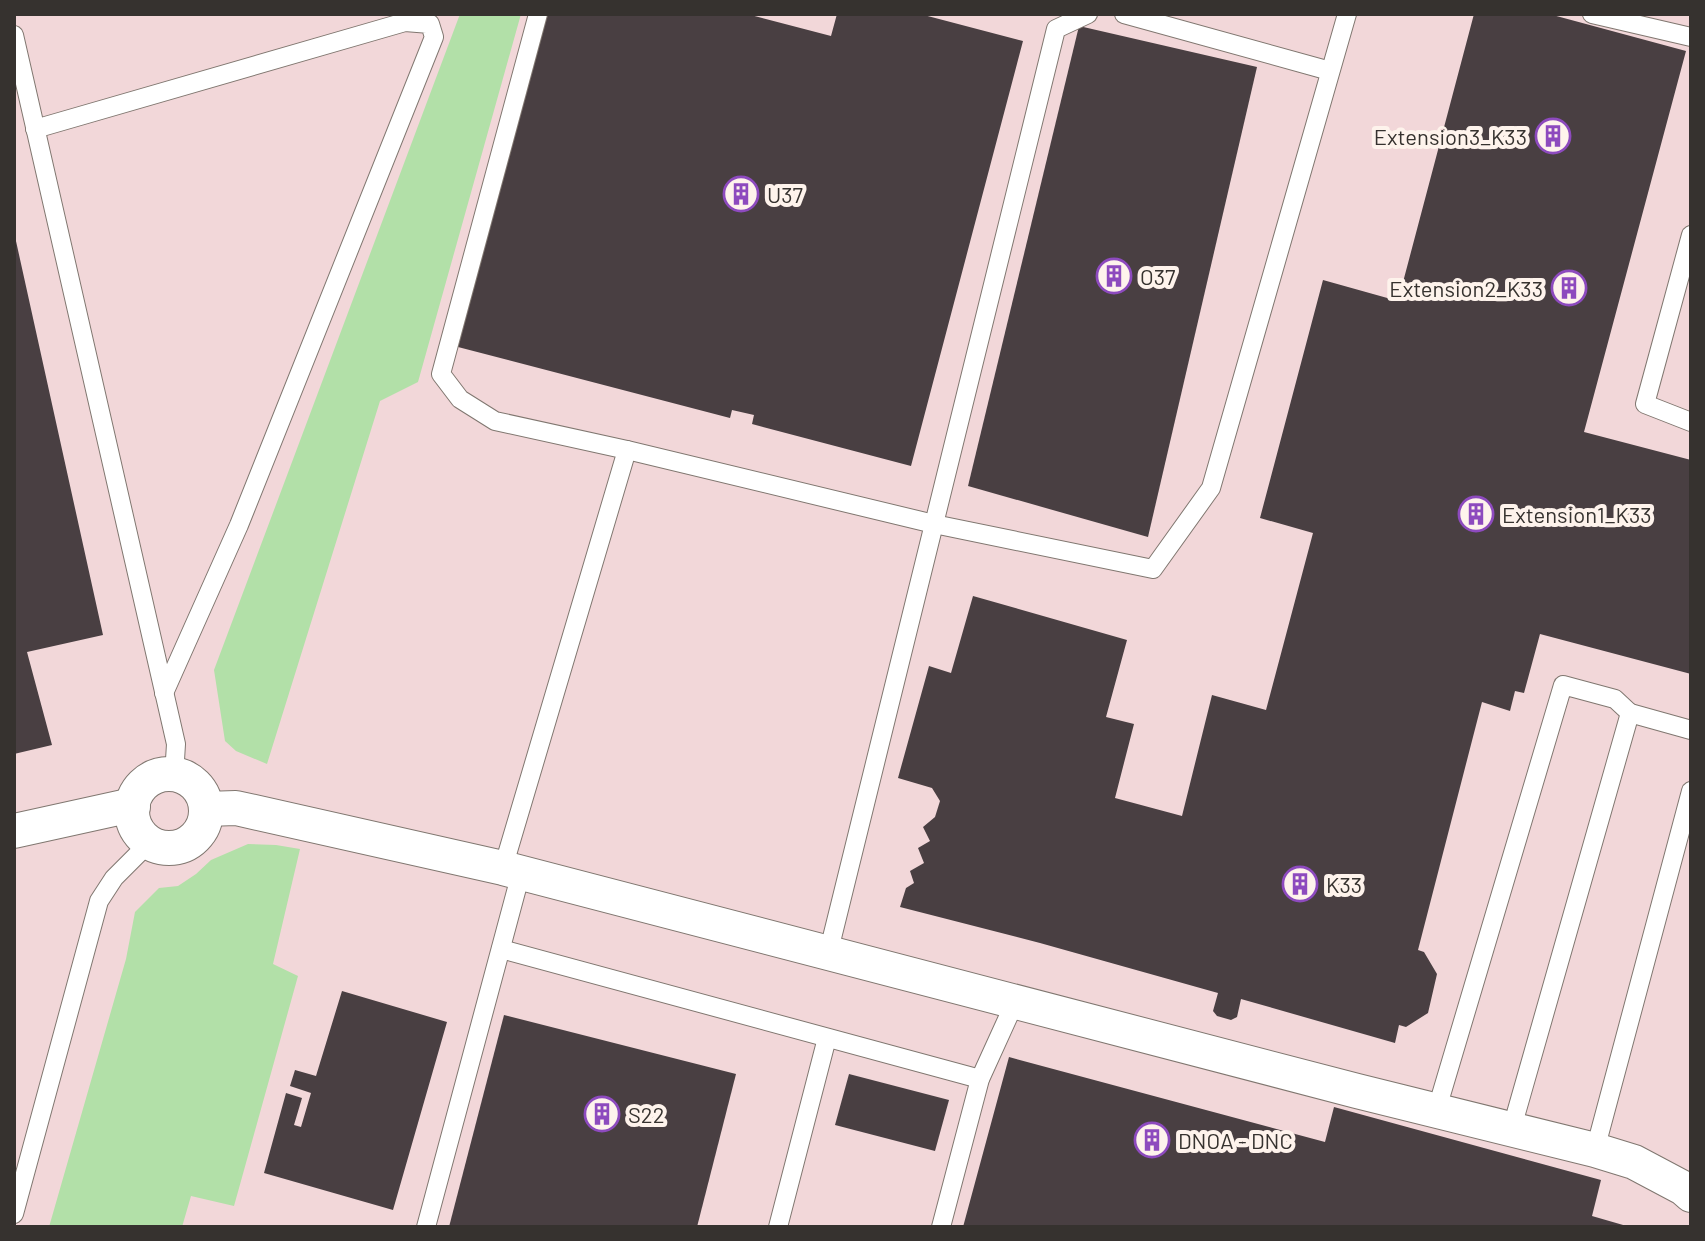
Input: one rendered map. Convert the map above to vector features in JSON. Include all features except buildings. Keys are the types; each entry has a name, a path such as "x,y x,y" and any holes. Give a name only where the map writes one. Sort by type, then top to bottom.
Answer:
{"street":[{"path":"162,775 174,776 182,776 198,787 206,804 205,824 194,840 176,848 157,847 141,836 132,819 134,799 145,783 162,775"},
{"path":"14,831 133,807"},
{"path":"206,809 236,808 512,871 1436,1112 1595,1150 1634,1162 1691,1195"}],"lane":[{"path":"538,14 441,374 460,399 495,421 934,524 1153,569 1211,488 1347,14"},
{"path":"1044,14 1056,29"},
{"path":"1056,29 1088,14"},
{"path":"1124,14 1330,71"},
{"path":"1592,14 1691,37"},
{"path":"35,129 405,22 430,24 434,37 239,525 164,693"},
{"path":"828,954 1056,29"},
{"path":"14,35 176,744 174,776"},
{"path":"1691,235 1645,404 1691,422"},
{"path":"426,1227 501,949 512,871 627,450"},
{"path":"1436,1112 1563,685 1615,699 1630,713 1691,730"},
{"path":"1511,1131 1630,713"},
{"path":"1595,1150 1691,791"},
{"path":"14,1214 99,901 114,878 150,842"},
{"path":"501,949 980,1079"},
{"path":"941,1227 980,1079 1015,1002"},
{"path":"778,1227 827,1038"}],"shaded area":[{"path":"14,14 1691,14 1691,1227 14,1227"}],"green space":[{"path":"460,14 521,14 418,382 380,401 267,764 236,751 225,741 214,670"},
{"path":"248,844 300,849 273,964 298,976 234,1206 191,1196 182,1227 49,1227 126,959 135,912 159,888 178,886 211,860"}],"place":[{"name":"Extension3_K33","path":"1553,136"},
{"name":"U37","path":"741,194"},
{"name":"O37","path":"1114,276"},
{"name":"Extension2_K33","path":"1569,288"},
{"name":"Extension1_K33","path":"1476,514"},
{"name":"K33","path":"1300,884"},
{"name":"S22","path":"602,1114"},
{"name":"DNOA - DNC","path":"1152,1140"}]}
